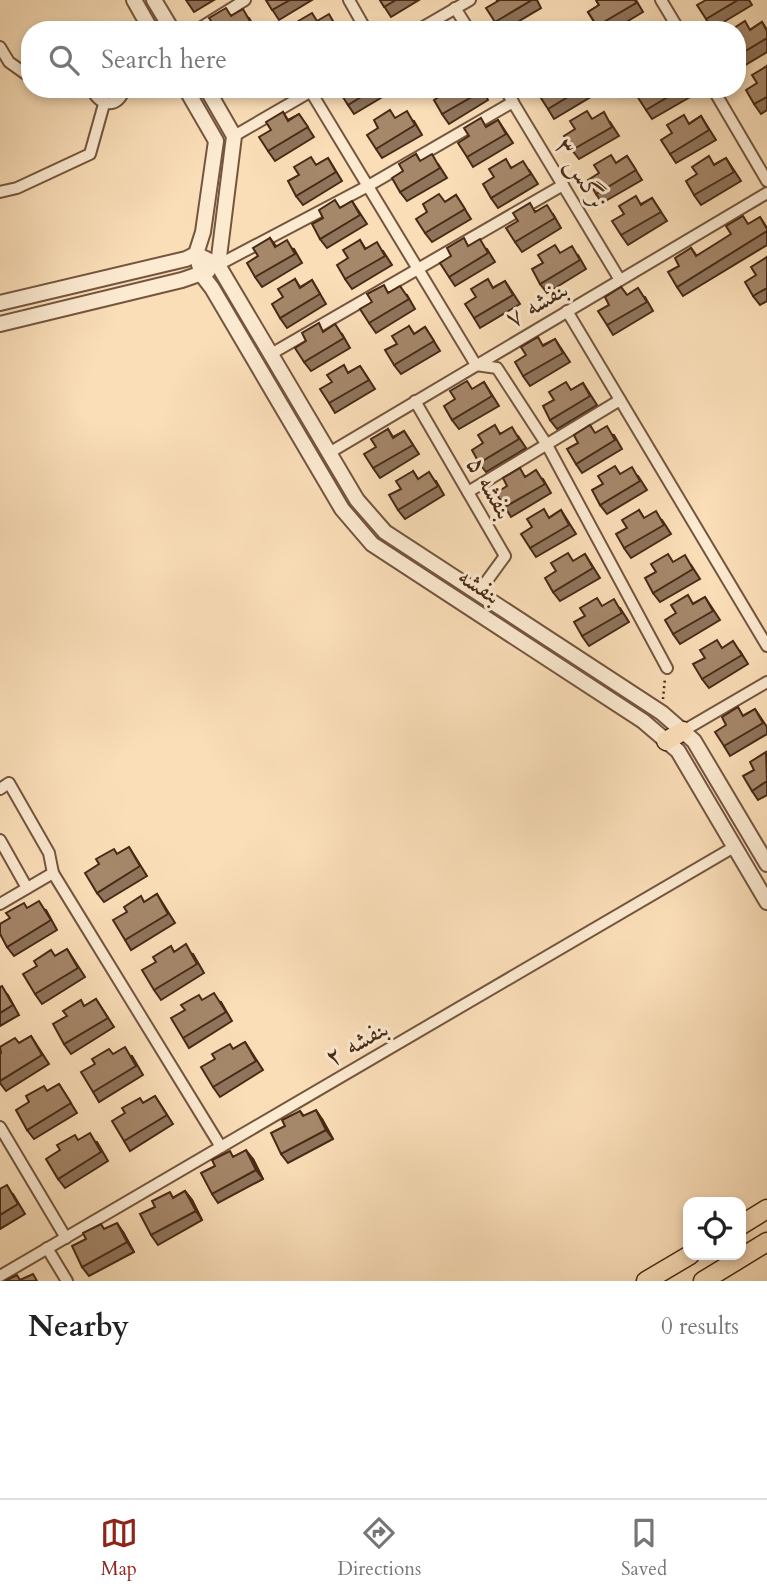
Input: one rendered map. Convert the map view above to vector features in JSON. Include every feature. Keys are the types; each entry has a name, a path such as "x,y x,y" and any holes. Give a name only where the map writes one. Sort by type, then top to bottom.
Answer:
{"main road":[{"path":"666,741 682,732"},
{"path":"746,1222 767,1209"},
{"path":"703,1281 767,1242"},
{"path":"646,1281 683,1259"}],"street":[{"path":"134,0 146,21"},
{"path":"154,0 167,21"},
{"path":"211,21 245,0"},
{"path":"349,0 361,21"},
{"path":"433,21 470,0"},
{"path":"661,0 674,21"},
{"path":"455,8 463,21"},
{"path":"0,47 9,62 21,71"},
{"path":"96,98 104,104 114,103 121,98"},
{"path":"0,303 186,259 196,254 203,232 216,141 191,98"},
{"path":"212,98 234,136 218,265"},
{"path":"216,141 234,136 299,98"},
{"path":"318,98 476,365 497,368 547,445 667,668"},
{"name":"نرگس ۳","path":"511,98 620,280"},
{"path":"718,98 767,181"},
{"path":"0,324 202,275 368,186 513,102"},
{"path":"0,192 16,188 90,153 104,104"},
{"path":"271,354 563,185"},
{"name":"بنفشه ۷","path":"329,453 767,193"},
{"path":"196,254 218,265"},
{"name":"بنفشه","path":"196,254 202,275 342,509 372,544 643,721 678,751 767,902"},
{"name":"بنفشه","path":"218,265 357,500 385,532 662,713 694,741 767,864"},
{"path":"51,291 55,311"},
{"path":"567,312 767,646"},
{"path":"468,492 620,400"},
{"name":"بنفشه ۵","path":"415,401 505,556 478,593"},
{"path":"682,732 767,682"},
{"path":"0,789 9,783 49,853 53,873 221,1147"},
{"path":"0,840 27,888"},
{"name":"بنفشه ۲","path":"0,1276 734,847"},
{"path":"0,904 53,873"},
{"path":"0,1127 66,1238"},
{"path":"47,1248 67,1281"}],"path":[{"path":"662,713 667,668"}],"building":[{"path":"266,0 290,0 272,10"},
{"path":"380,0 396,0 384,7"},
{"path":"532,0 494,21 486,8 498,1"},
{"path":"596,0 635,0 636,3 605,21 594,21 588,12 599,5"},
{"path":"706,0 738,0 706,19 697,5"},
{"path":"226,8 231,16 243,9 250,21 211,21 209,18"},
{"path":"312,13 317,21 298,21"},
{"path":"329,14 333,21 317,21"},
{"path":"762,22 767,38 746,51 746,23 750,30"},
{"path":"767,66 767,97 754,104 746,90 757,83 752,75"},
{"path":"344,98 359,98 348,105"},
{"path":"437,98 470,98 442,114 434,100"},
{"path":"541,98 566,98 548,109"},
{"path":"638,98 666,98 646,110"},
{"path":"390,110 395,118 407,111 415,125 376,149 367,135 378,128 374,120"},
{"path":"587,111 592,119 604,112 612,127 572,150 564,136 575,129 570,121"},
{"path":"283,112 288,121 299,114 308,127 268,151 259,137 271,130 266,122"},
{"path":"684,115 689,124 701,116 709,130 670,154 661,140 672,133 667,125"},
{"path":"481,118 486,127 498,120 506,134 467,157 458,143 469,136 464,128"},
{"path":"416,154 420,161 432,154 440,168 400,192 392,178 403,171 399,164"},
{"path":"611,155 616,163 627,156 636,170 596,194 588,180 599,173 594,165"},
{"path":"709,156 714,165 726,158 734,172 694,195 686,181 697,174 692,167"},
{"path":"311,157 316,165 328,158 336,172 296,196 288,181 299,175 294,167"},
{"path":"506,159 511,168 523,161 531,174 491,198 483,184 494,177 489,169"},
{"path":"439,194 445,202 456,195 465,209 425,233 416,219 427,212 423,204"},
{"path":"636,196 641,205 652,198 661,212 621,235 612,221 624,214 619,206"},
{"path":"335,200 340,208 352,201 360,215 320,239 312,224 323,218 319,210"},
{"path":"530,203 535,212 547,205 555,218 515,242 506,228 518,221 513,213"},
{"path":"743,216 748,224 760,217 767,231 677,287 668,272 679,266 675,258 691,248 696,256 731,234 726,226"},
{"path":"270,238 275,247 287,240 295,254 255,277 247,263 258,256 253,248"},
{"path":"464,238 468,246 480,239 488,253 449,277 440,263 451,256 447,248"},
{"path":"360,240 365,249 377,242 385,256 345,279 337,265 348,258 343,250"},
{"path":"555,245 560,253 572,246 580,260 540,284 532,269 543,263 538,255"},
{"path":"767,257 767,288 753,296 745,282 756,275 751,267"},
{"path":"295,279 300,288 312,280 320,294 280,318 272,304 283,297 278,289"},
{"path":"488,279 493,288 505,281 513,295 474,318 465,304 476,297 471,289"},
{"path":"384,285 388,293 400,286 409,299 369,323 360,309 372,302 367,294"},
{"path":"621,287 627,295 638,288 647,302 607,325 598,311 609,305 605,297"},
{"path":"319,323 323,332 335,324 344,338 304,362 295,348 306,341 302,333"},
{"path":"409,326 414,334 425,327 434,341 394,365 385,350 397,344 392,336"},
{"path":"538,337 543,346 555,339 563,353 523,376 515,362 526,355 521,347"},
{"path":"344,365 348,373 360,366 369,380 329,403 320,389 332,382 327,375"},
{"path":"467,381 472,389 484,382 492,396 452,420 444,406 455,399 450,391"},
{"path":"566,382 571,390 583,383 590,396 550,420 543,406 554,400 549,392"},
{"path":"495,425 500,434 512,427 519,439 479,463 472,450 483,443 478,435"},
{"path":"590,425 595,433 607,426 615,440 576,464 567,449 578,443 574,435"},
{"path":"388,429 393,438 404,431 413,445 373,468 364,454 376,447 371,439"},
{"path":"615,466 620,474 632,467 640,481 600,505 592,490 603,484 598,476"},
{"path":"520,468 525,477 536,470 545,484 505,507 496,493 507,486 503,478"},
{"path":"413,471 418,479 429,472 438,486 398,510 389,495 401,489 396,481"},
{"path":"544,509 549,518 561,510 569,525 530,548 521,534 532,527 527,519"},
{"path":"639,510 644,518 656,511 664,525 624,548 616,534 627,528 622,520"},
{"path":"568,553 573,561 585,554 593,568 553,592 545,578 556,571 551,563"},
{"path":"668,554 673,562 685,555 693,569 653,593 645,578 656,572 651,564"},
{"path":"688,595 693,604 705,597 713,611 673,634 665,620 676,613 671,605"},
{"path":"597,598 602,606 614,599 622,613 582,636 574,622 585,616 580,608"},
{"path":"717,640 722,648 733,641 742,655 702,679 693,664 705,658 700,650"},
{"path":"738,707 743,716 755,709 763,723 724,746 715,732 726,725 722,717"},
{"path":"766,752 767,781 752,791 743,776 754,770 750,762"},
{"path":"129,847 140,866 97,893 85,873 99,864 96,859 114,849 117,854"},
{"path":"157,894 168,914 125,940 113,920 127,912 124,907 141,896 144,902"},
{"path":"39,901 51,920 7,947 0,934 0,924 10,918 6,913 24,903 27,908"},
{"path":"186,944 197,964 154,990 142,970 156,962 153,957 171,946 174,952"},
{"path":"67,949 78,968 35,994 23,974 37,966 34,961 51,950 55,956"},
{"path":"2,986 13,1005 0,1013 0,987"},
{"path":"214,993 226,1012 183,1038 171,1018 185,1010 181,1005 199,995 202,1000"},
{"path":"96,999 108,1018 64,1044 53,1024 67,1016 63,1011 81,1000 84,1006"},
{"path":"31,1036 42,1055 0,1081 0,1047 15,1038 19,1043"},
{"path":"245,1042 256,1061 213,1087 201,1067 215,1059 212,1054 230,1044 233,1049"},
{"path":"125,1047 136,1066 93,1092 81,1072 95,1064 92,1059 109,1049 113,1054"},
{"path":"59,1084 71,1103 27,1130 16,1110 29,1102 26,1096 44,1086 47,1091"},
{"path":"155,1096 167,1115 124,1141 112,1121 125,1113 122,1108 140,1098 143,1103"},
{"path":"316,1110 326,1130 281,1154 271,1133 285,1126 282,1120 300,1111 303,1116"},
{"path":"90,1133 101,1152 58,1179 46,1159 60,1150 57,1145 75,1135 78,1140"},
{"path":"246,1150 256,1170 212,1194 201,1173 215,1166 212,1160 230,1151 233,1157"},
{"path":"7,1185 18,1204 0,1215 0,1189"},
{"path":"185,1191 196,1211 151,1235 140,1214 155,1207 152,1201 170,1192 173,1198"},
{"path":"117,1223 127,1242 82,1267 72,1246 86,1239 83,1233 101,1224 104,1229"},
{"path":"33,1274 37,1281 5,1281 17,1275 20,1280"}]}
